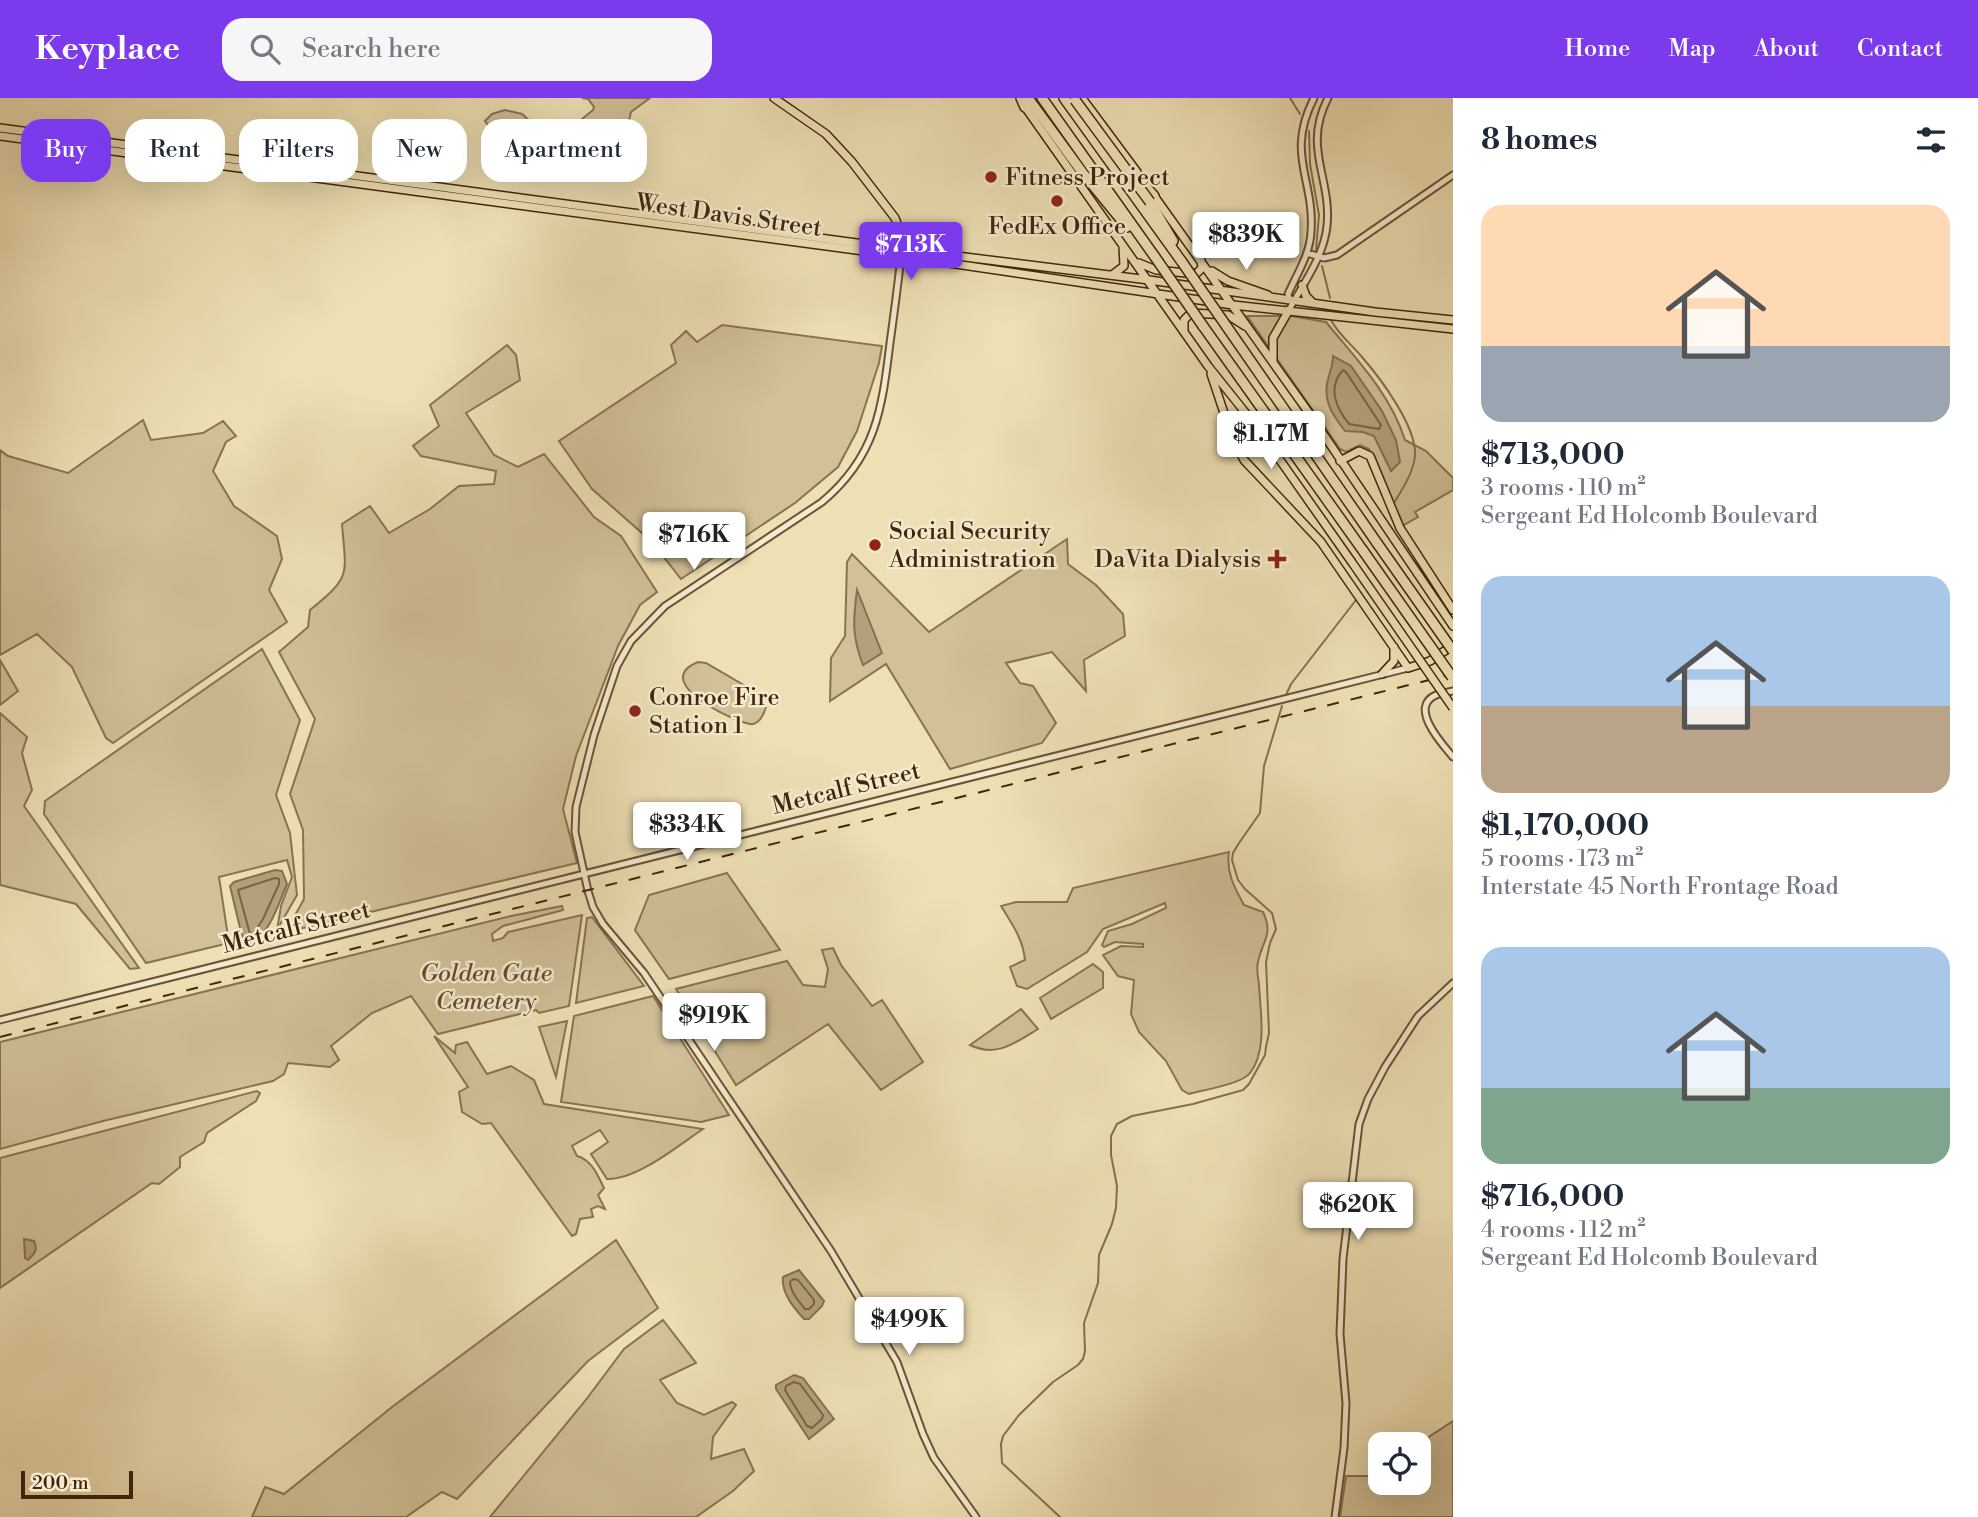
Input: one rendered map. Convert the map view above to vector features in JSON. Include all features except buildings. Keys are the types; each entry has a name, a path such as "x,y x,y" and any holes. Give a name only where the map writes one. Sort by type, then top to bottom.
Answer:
{"highway":[{"path":"1042,98 1453,678"},
{"path":"1073,98 1152,199 1182,262"},
{"path":"1073,98 1182,262 1453,651"},
{"path":"1023,100 1102,198 1129,229 1139,235"}],"main road":[{"path":"775,98 829,137 889,209 899,225 901,253"},
{"path":"1023,100 1209,366 1262,433 1453,708"},
{"name":"West Davis Street","path":"1,132 21,134"},
{"name":"West Davis Street","path":"1,132 21,138"},
{"name":"West Davis Street","path":"111,143 125,145"},
{"path":"111,148 116,144"},
{"name":"West Davis Street","path":"225,159 372,179"},
{"name":"West Davis Street","path":"225,167 558,211 565,209 589,212 709,232 1112,275 1383,314 1453,320"},
{"path":"341,183 346,178 372,181"},
{"name":"West Davis Street","path":"397,182 538,201 595,213 631,213 885,247 901,253 1159,295 1453,329"},
{"path":"1152,199 1223,290 1453,626"},
{"path":"502,204 506,200 534,203 538,201"},
{"path":"885,247 895,237 899,225"},
{"path":"709,232 715,228 744,232 754,230"},
{"path":"1112,275 1124,266 1122,242"},
{"path":"1136,261 1148,268 1196,274 1202,268 1203,262"},
{"path":"1203,262 1228,281 1275,298"},
{"path":"1302,285 1306,296 1313,303"},
{"path":"1273,362 1273,338 1289,310"},
{"path":"1184,330 1184,320 1191,313 1228,315 1251,331"},
{"path":"1372,321 1374,317 1383,314"},
{"path":"1209,366 1238,448 1254,472 1321,542 1408,668"},
{"path":"1238,448 1239,436 1243,431 1255,428 1262,433"},
{"path":"1340,461 1359,451 1370,456 1402,532 1453,610"},
{"name":"Metcalf Street","path":"1408,668 1430,661 1453,646"},
{"path":"1382,674 1394,661 1394,647"}],"street":[{"path":"1291,300 1289,293 1307,253 1312,222 1300,154 1304,122 1314,98"},
{"path":"1289,310 1291,300 1318,257 1325,237 1327,221 1317,154 1318,125 1328,98"},
{"path":"1304,122 1318,125"},
{"path":"1307,253 1329,259 1337,255 1453,175"},
{"path":"901,253 881,407 875,430 853,471 822,502 665,606 642,628 622,654 594,735 576,807 575,832 593,906 603,924 644,973 831,1251 897,1362 934,1458 976,1517"},
{"name":"Metcalf Street","path":"0,1020 1408,668"},
{"path":"1453,691 1434,695 1425,710 1428,722 1438,739 1453,757"},
{"path":"1335,1517 1344,1448 1346,1403 1340,1334 1343,1259 1359,1124 1368,1098 1418,1016 1453,983"}],"green space":[{"path":"582,98 650,98 631,112 629,119 582,119 594,107 588,99"},
{"path":"505,110 522,114 527,119 487,119 492,114"},
{"path":"1247,316 1291,316 1326,322 1381,392 1399,423 1405,440 1426,451 1453,478 1453,490 1415,512 1418,517 1402,526 1369,449 1360,445 1346,452 1340,449"},
{"path":"722,325 882,346 857,431 838,467 795,503 681,579 651,541 592,489 559,441 676,363 671,345 686,331 697,342"},
{"path":"507,345 516,355 520,380 466,413 494,455 518,467 544,454 594,517 621,536 657,592 640,605 618,646 576,756 563,809 577,863 286,932 304,899 303,830 290,794 315,719 279,652 308,627 310,610 340,582 345,565 342,524 370,506 389,533 430,509 459,486 494,484 496,471 421,456 413,446 439,426 430,405"},
{"path":"143,420 151,440 203,433 223,421 236,436 226,442 213,471 234,506 277,536 282,559 269,590 287,622 113,743 106,738 72,667 37,634 0,655 0,450 8,456 68,473"},
{"path":"1067,539 1068,564 1096,585 1123,614 1125,636 1084,660 1086,691 1052,652 1006,663 1020,683 1033,686 1056,723 1042,743 950,769 886,664 830,701 831,658 845,636 847,562 852,554 929,632"},
{"path":"262,649 300,720 276,795 290,833 297,895 277,930 281,906 292,877 287,860 219,877 229,943 146,963 44,814 45,801"},
{"path":"0,660 18,691 0,705"},
{"path":"698,662 706,663 759,694 766,707 760,720 753,724 734,719 690,692 684,681 685,671"},
{"path":"0,713 27,737 22,753 32,790 24,806 139,968 130,969 76,904 0,885"},
{"path":"1229,852 1230,873 1237,892 1244,905 1263,912 1267,927 1257,967 1261,1042 1256,1064 1246,1077 1189,1094 1182,1090 1166,1061 1139,1032 1131,1014 1134,980 1118,976 1103,955 1121,946 1143,947 1143,944 1115,942 1104,947 1102,945 1108,931 1132,924 1166,908 1165,903 1103,929 1087,952 1027,989 1017,986 1010,967 1025,960 1024,952 1001,906 1016,902 1067,902 1073,888"},
{"path":"727,873 780,950 669,979 635,930 649,895"},
{"name":"Golden Gate Cemetery","path":"562,906 563,910 503,926 492,934 493,941 503,938 508,932 582,915 569,1006 539,1013 536,1010 438,1034 411,996 372,1013 331,1046 339,1060 330,1067 288,1063 284,1074 273,1081 103,1121 0,1149 0,1042 511,916"},
{"path":"592,917 644,986 576,1003 587,918"},
{"path":"833,948 841,965 872,1006 882,1000 923,1062 881,1090 828,1024 736,1085 676,989 787,961 803,985 825,987 828,969 822,950"},
{"path":"1093,964 1103,972 1103,988 1051,1019 1040,998"},
{"path":"653,996 729,1115 701,1122 561,1102 574,1016"},
{"path":"1021,1009 1038,1029 1013,1044 997,1049 979,1049 970,1045"},
{"path":"567,1021 556,1077 539,1027"},
{"path":"434,1036 455,1053 456,1045 467,1042 487,1074 511,1066 534,1080 544,1104 703,1129 644,1168 619,1178 607,1179 591,1154 608,1142 600,1130 572,1146 577,1156 591,1165 599,1178 604,1188 598,1195 605,1209 598,1206 591,1209 593,1217 580,1219 576,1234 572,1236 491,1123 482,1124 462,1112 459,1092 468,1087"},
{"path":"257,1091 260,1093 256,1101 207,1133 204,1142 180,1157 180,1167 159,1184 152,1183 0,1288 0,1158"},
{"path":"616,1240 658,1308 588,1361 457,1499 442,1492 406,1517 252,1517 265,1487 284,1494 392,1407"},
{"path":"663,1320 696,1363 660,1380 677,1403 704,1415 732,1402 736,1405 713,1437 711,1459 744,1449 754,1471 733,1491 696,1517 490,1517 624,1349"},
{"path":"1453,1421 1453,1517 1340,1517 1346,1476 1368,1476 1368,1495 1431,1495 1431,1435"}],"water":[{"path":"1333,356 1351,366 1382,411 1396,440 1400,462 1391,471 1374,436 1345,431 1331,409 1326,391"},
{"path":"857,590 882,653 863,665 854,628"},
{"path":"275,870 282,871 287,884 268,926 249,943 242,936 230,886 234,882"},
{"path":"24,1239 34,1241 36,1247 28,1260 25,1258"},
{"path":"799,1270 824,1301 809,1319 804,1319 796,1310 784,1289 783,1277"},
{"path":"794,1375 803,1378 834,1419 809,1439 776,1389 776,1385"}],"waterway":[{"path":"1290,98 1300,114"},
{"path":"1309,131 1310,164 1319,215 1316,250"},
{"path":"1322,266 1330,298"},
{"path":"1331,320 1388,390 1410,431 1414,444 1414,463 1393,505"},
{"path":"1286,695 1291,684 1356,600"},
{"path":"1060,1517 1002,1463 1003,1436 1019,1415 1053,1382 1083,1359 1084,1323 1098,1283 1099,1255 1116,1208 1117,1186 1111,1155 1111,1136 1117,1124 1132,1116 1193,1104 1243,1090 1265,1055 1269,1033 1266,962 1276,929 1272,913 1238,880 1232,860 1233,853 1260,813 1264,766 1282,706"}],"railway":[{"path":"0,1037 1453,674"}],"place":[{"name":"Fitness Project","path":"991,177"},
{"name":"FedEx Office","path":"1057,201"},
{"name":"Social Security Administration","path":"875,545"},
{"name":"DaVita Dialysis","path":"1277,559"},
{"name":"Conroe Fire Station 1","path":"635,711"}]}
